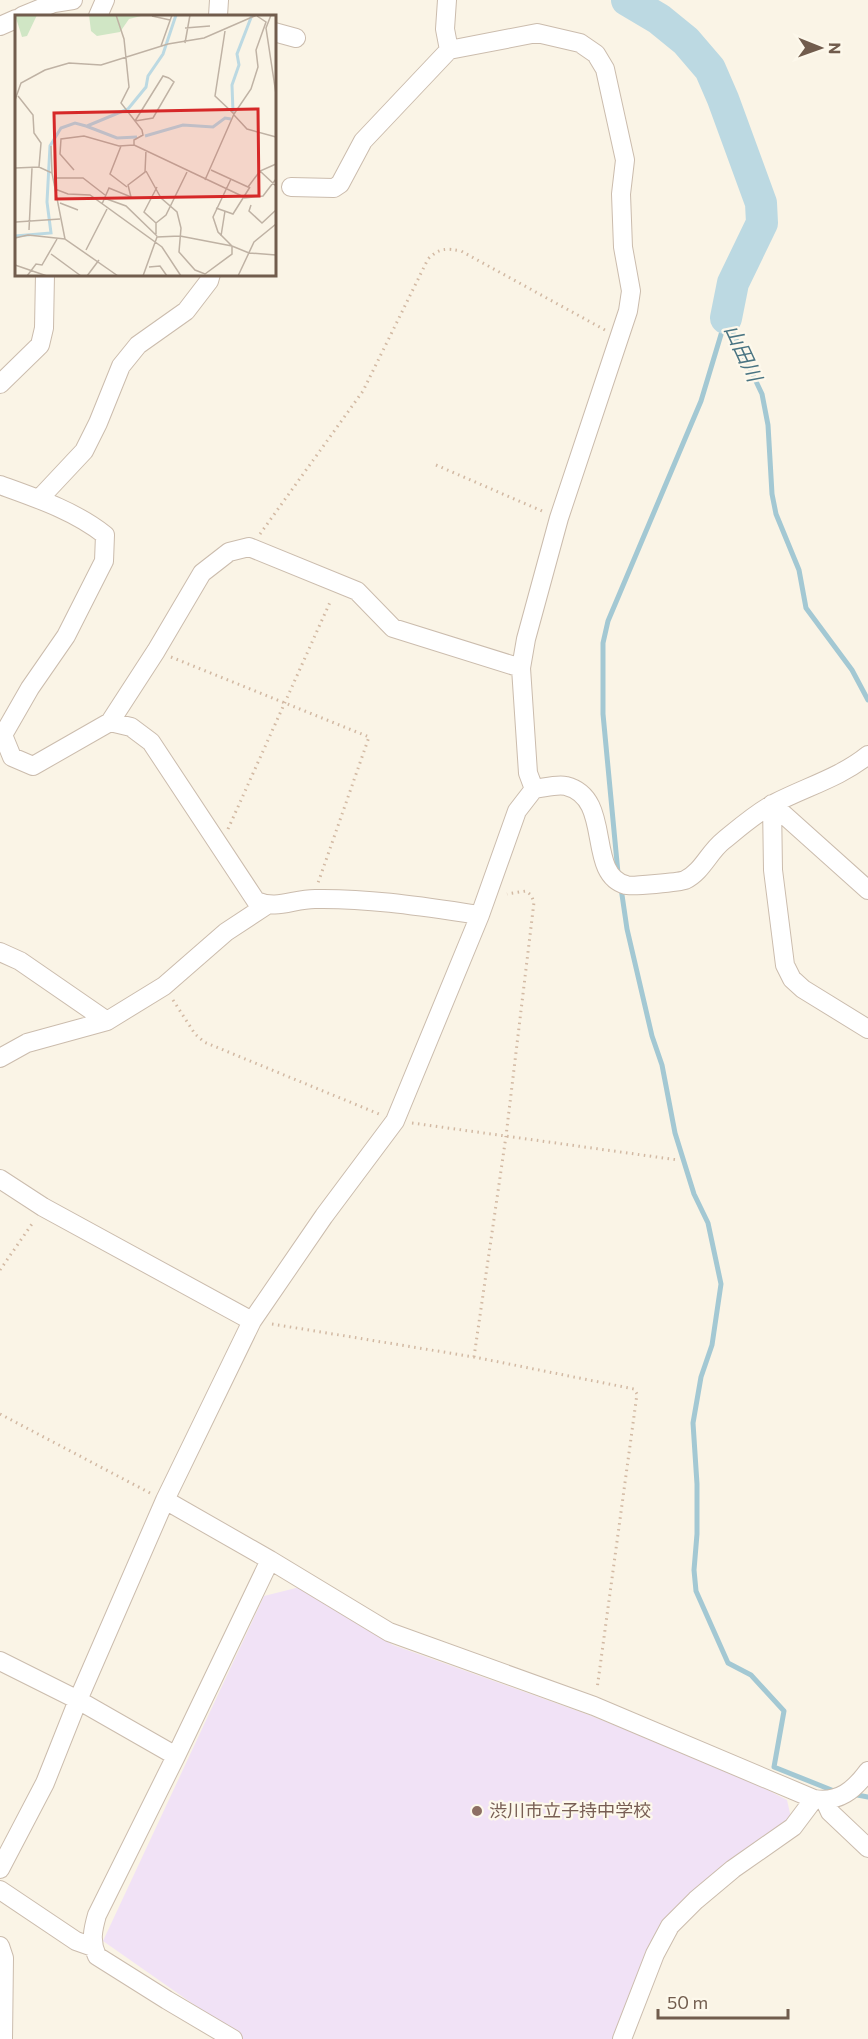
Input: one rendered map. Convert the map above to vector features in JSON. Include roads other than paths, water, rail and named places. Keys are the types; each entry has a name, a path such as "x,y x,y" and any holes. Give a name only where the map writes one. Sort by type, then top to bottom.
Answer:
{"street":[{"path":"24,15 54,3 73,0"},
{"path":"98,15 105,0"},
{"path":"218,15 219,0"},
{"path":"447,0 445,29 449,50"},
{"path":"0,26 15,19"},
{"path":"276,33 296,38"},
{"path":"291,188 334,188 340,184 363,141 449,50 537,33 580,43 596,54 605,69 626,160 621,194 623,236 631,291 620,338 560,518 526,639 521,668 528,773 534,789"},
{"path":"0,384 40,345 44,328 45,276"},
{"path":"39,499 84,451 121,366 138,345 186,311 210,276"},
{"path":"0,486 39,499 91,524 105,535 104,561 66,636 30,688 3,735 12,757 33,766 110,722 156,651 202,573 229,552 249,547 357,591 393,628 521,668"},
{"path":"110,722 131,727 151,742 256,901 267,905 313,899 395,903 480,915"},
{"path":"0,1869 45,1783 78,1700 165,1500 252,1321 324,1216 395,1121 480,915 517,811 534,789 566,786 580,793 593,809 604,859 610,875 626,885 684,880 696,872 721,842 772,804 855,765 868,755"},
{"path":"772,804 868,890"},
{"path":"772,804 774,870 785,965 792,979 803,989 868,1029"},
{"path":"0,1058 27,1043 106,1021 164,986 226,932 267,905"},
{"path":"0,952 20,961 106,1021"},
{"path":"0,1179 44,1207 252,1321"},
{"path":"165,1500 389,1632 594,1706 827,1799"},
{"path":"233,2039 98,1956 93,1947 92,1933 97,1915 270,1560"},
{"path":"0,1661 78,1700 176,1756"},
{"path":"622,2039 655,1954 670,1926 696,1900 733,1869 793,1827 827,1799 856,1786 868,1771"},
{"path":"827,1799 830,1812 868,1848"},
{"path":"0,1890 76,1941 93,1947"},
{"path":"0,1946 4,1958 3,2039"}],"waterway":[{"name":"山田川","path":"627,0 659,19 686,41 710,69 761,203 762,223 733,283 726,318"},
{"name":"山田川","path":"726,318 762,394 768,425 772,494 776,514 799,570 806,608 852,670 868,700"},
{"path":"618,873 603,714 603,643 608,621 701,401 726,318"},
{"path":"621,888 627,929 652,1036 662,1065 675,1133 694,1194 708,1223 721,1284 712,1345 701,1377 693,1423 697,1484 694,1570 696,1591 728,1663 751,1675 784,1711 774,1767 834,1791"},
{"path":"852,1794 868,1797"}],"place":[{"name":"渋川市立子持中学校","path":"477,1811"}]}
